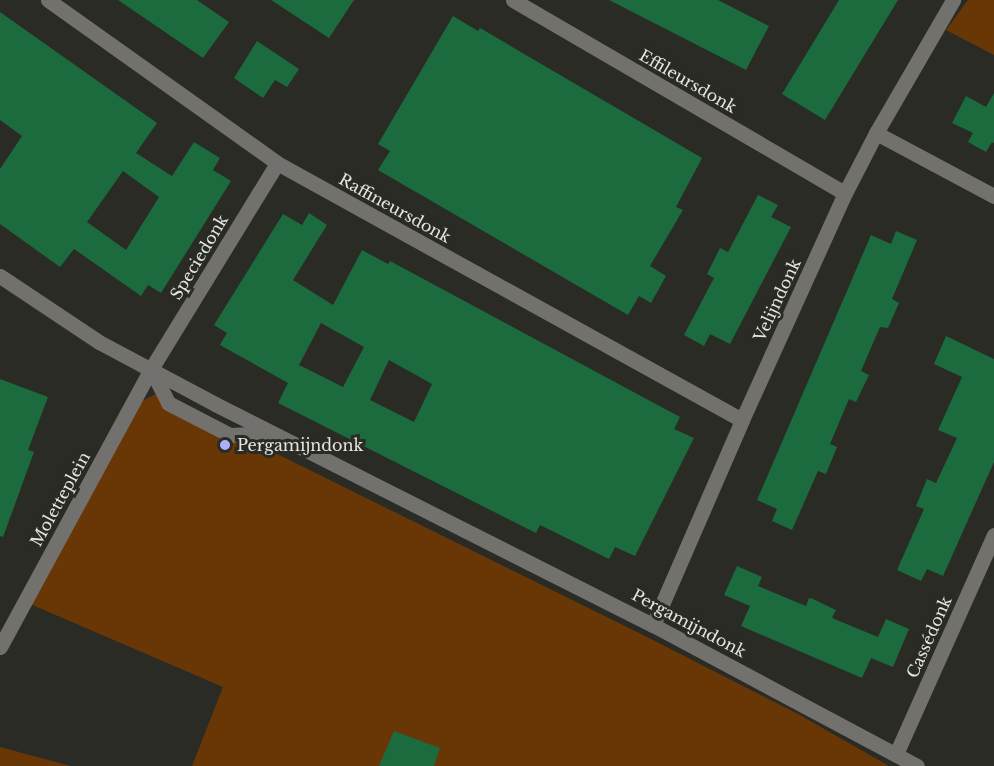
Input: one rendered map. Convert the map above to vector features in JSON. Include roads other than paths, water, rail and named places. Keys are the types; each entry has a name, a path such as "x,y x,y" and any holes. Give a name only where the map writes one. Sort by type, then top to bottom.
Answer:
{"street":[{"name":"Raffineursdonk","path":"48,0 278,163 742,420"},
{"name":"Effileursdonk","path":"513,0 845,193"},
{"name":"Velijndonk","path":"654,625 742,420 845,193 876,133 953,0"},
{"path":"876,133 994,196"},
{"name":"Speciedonk","path":"151,369 278,163"},
{"name":"Pergamijndonk","path":"0,276 99,342 272,433 654,625 917,766"},
{"path":"151,369 168,403 230,435 272,433"},
{"name":"Moletteplein","path":"0,647 151,369"},
{"name":"Cassédonk","path":"896,754 994,535"}],"place":[{"name":"Pergamijndonk","path":"225,445"}]}
